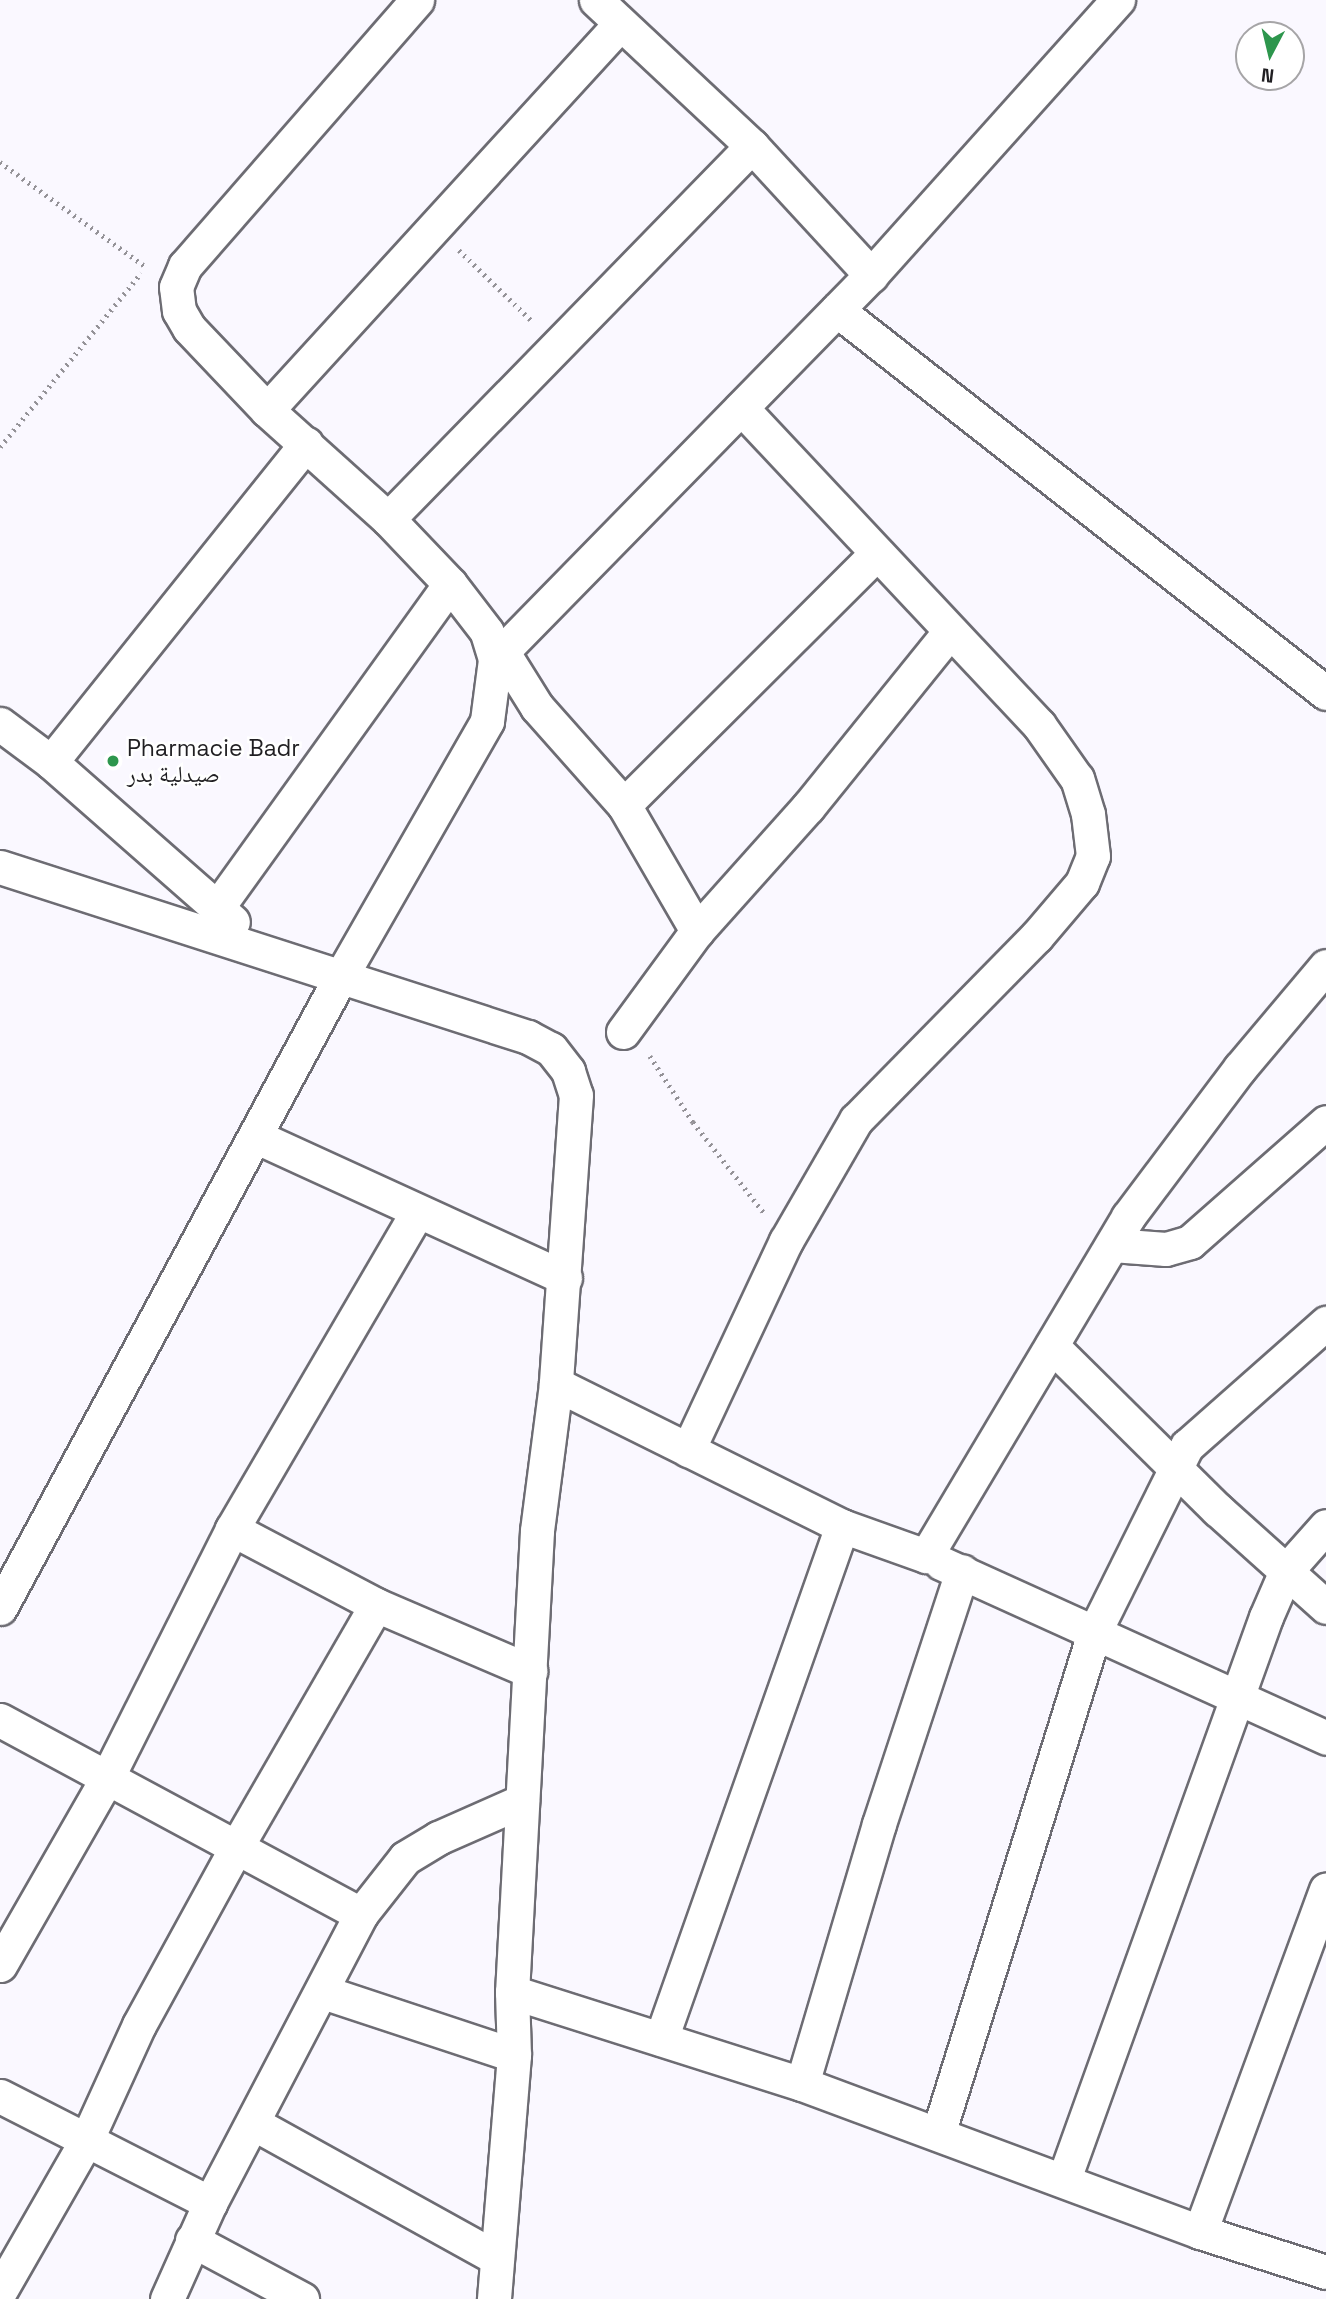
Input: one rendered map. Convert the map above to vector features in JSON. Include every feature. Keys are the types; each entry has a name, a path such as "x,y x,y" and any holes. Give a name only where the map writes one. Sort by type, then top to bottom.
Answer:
{"street":[{"path":"417,0 185,266 176,288 179,311 189,328 267,410 388,519 450,584 487,632 498,655 537,706 624,805 697,931"},
{"path":"596,0 752,146 871,275"},
{"path":"0,1608 340,978 487,721 498,655 871,275 1118,0"},
{"path":"267,410 620,25"},
{"path":"388,519 752,146"},
{"path":"837,310 1326,693"},
{"path":"688,1450 786,1241 856,1120 1036,937 1082,883 1093,856 1077,779 1039,725 741,408"},
{"path":"51,762 306,444"},
{"path":"624,805 877,553"},
{"path":"217,908 450,584"},
{"path":"623,1032 697,931 808,807 950,631"},
{"path":"0,724 51,762 272,956"},
{"path":"0,867 528,1037 551,1049 568,1071 576,1095 565,1278 556,1384 540,1498 512,1992 514,2055 495,2257 494,2299"},
{"path":"926,1556 1112,1245 1240,1068 1326,966"},
{"path":"1112,1245 1166,1249 1190,1242 1326,1122"},
{"path":"255,1136 416,1213 565,1278"},
{"path":"0,1965 106,1780 232,1529 416,1213"},
{"path":"939,2131 1094,1633 1174,1465 1187,1446 1326,1323"},
{"path":"1052,1346 1326,1607"},
{"path":"556,1384 842,1526 962,1571 1326,1738"},
{"path":"661,2039 842,1526"},
{"path":"1065,2179 1236,1698 1286,1571 1326,1526"},
{"path":"232,1529 376,1605 530,1671"},
{"path":"802,2084 879,1824 962,1571"},
{"path":"0,2291 87,2139 139,2025 237,1846 376,1605"},
{"path":"0,1720 106,1780 237,1846 361,1914"},
{"path":"167,2299 210,2203 323,1992 361,1914 405,1858 438,1838 522,1801"},
{"path":"1200,2232 1322,1904"},
{"path":"323,1992 514,2055"},
{"path":"512,1992 802,2084 939,2131 1200,2232 1326,2272"},
{"path":"0,2096 210,2203"},
{"path":"253,2123 495,2257"},
{"path":"192,2240 302,2299"}],"path":[{"path":"0,162 176,288"},
{"path":"435,227 556,344"},
{"path":"0,447 146,267"},
{"path":"623,1032 646,1050 693,1122 786,1241"}],"place":[{"name":"Pharmacie Badr صيدلية بدر","path":"113,761"}]}
